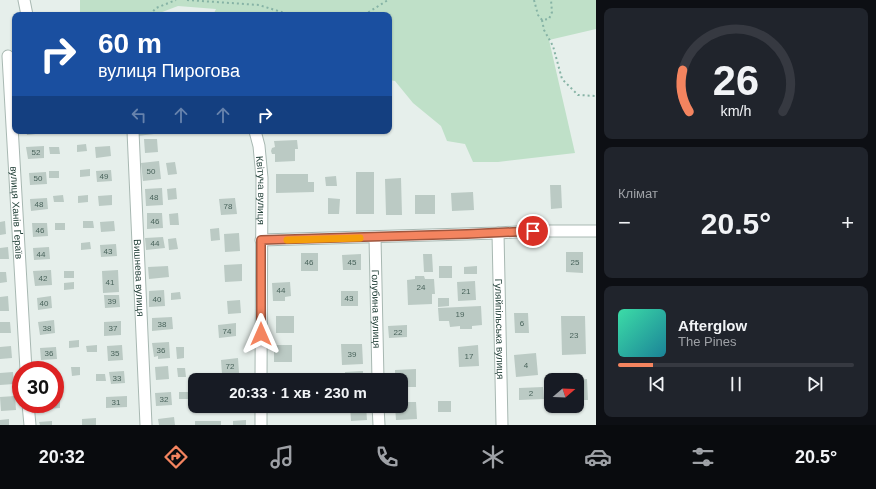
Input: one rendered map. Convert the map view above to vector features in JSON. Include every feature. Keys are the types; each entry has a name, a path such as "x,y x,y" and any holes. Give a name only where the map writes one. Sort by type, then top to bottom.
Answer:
{"street":[{"path":"24,0 26,12"},
{"name":"вулиця Ханів Ґераїв","path":"8,55 12,125"},
{"name":"вулиця Ханів Ґераїв","path":"13,134 25,361"},
{"name":"Вишнева вулиця","path":"133,134 146,425"},
{"name":"Квітуча вулиця","path":"256,134 259,146 262,178 261,373"},
{"path":"261,240 533,231 596,232"},
{"name":"Гуляйпільська вулиця","path":"498,233 502,425"},
{"name":"Голубина вулиця","path":"374,237 378,373"},
{"path":"29,413 30,425"},
{"path":"261,413 261,425"},
{"path":"378,413 378,425"}],"path":[{"path":"153,12 156,8 176,0"},
{"path":"187,0 259,5 281,12"},
{"path":"369,12 388,0"},
{"path":"534,0 538,15 542,20 544,30 553,46 562,79 578,95 596,96"},
{"path":"542,20 549,19 552,12 551,0"}],"green space":[{"path":"80,0 596,0 596,29 549,40 575,153 498,162 473,162 465,144 447,141 441,126 413,103 395,81 392,80 392,12 214,12 216,9 178,6 162,12 80,12"}],"building":[{"path":"137,134 154,134 137,136"},
{"path":"144,139 157,139 158,152 145,153"},
{"path":"297,140 298,149 295,149 295,161 275,162 275,154 272,154 271,151 272,148 275,147 274,141"},
{"path":"86,144 87,151 77,152 77,145"},
{"path":"44,146 44,158 28,159 26,147"},
{"path":"110,146 111,156 96,158 95,147"},
{"path":"49,147 59,147 60,154 50,154"},
{"path":"159,161 161,179 143,181 141,163"},
{"path":"175,162 177,174 168,175 166,163"},
{"path":"90,169 90,176 80,177 80,170"},
{"path":"111,170 112,181 97,182 96,171"},
{"path":"49,171 59,171 59,178 49,178"},
{"path":"46,172 47,184 30,185 29,173"},
{"path":"356,172 374,172 374,214 356,214"},
{"path":"276,174 308,174 308,182 314,182 314,192 276,193"},
{"path":"336,176 337,186 326,186 325,177"},
{"path":"401,178 402,215 386,215 385,179"},
{"path":"550,185 561,185 562,208 551,209"},
{"path":"162,188 163,205 146,206 145,189"},
{"path":"176,188 177,199 168,200 167,189"},
{"path":"473,192 474,210 452,211 451,193"},
{"path":"63,195 64,202 54,202 53,196"},
{"path":"88,195 88,202 78,203 78,196"},
{"path":"112,195 112,205 99,206 98,196"},
{"path":"415,195 435,195 435,214 415,214"},
{"path":"47,198 48,209 31,211 30,199"},
{"path":"235,198 237,214 221,215 219,199"},
{"path":"328,198 340,199 339,214 328,214"},
{"path":"147,213 162,213 163,228 147,229"},
{"path":"178,213 179,225 170,225 169,214"},
{"path":"5,221 6,234 0,235 0,222"},
{"path":"83,221 93,221 94,228 83,228"},
{"path":"114,221 115,231 101,232 100,222"},
{"path":"32,223 47,223 48,236 33,237"},
{"path":"55,223 65,223 65,230 55,230"},
{"path":"219,228 220,240 211,241 210,229"},
{"path":"239,233 240,251 225,252 224,234"},
{"path":"163,237 165,248 146,250 145,238"},
{"path":"176,238 178,249 169,250 168,239"},
{"path":"90,242 91,249 81,250 81,243"},
{"path":"116,244 117,256 101,257 100,245"},
{"path":"8,247 9,259 0,259 0,248"},
{"path":"49,247 50,259 34,260 33,248"},
{"path":"566,252 583,252 583,273 566,272"},
{"path":"301,253 318,253 318,271 301,271"},
{"path":"361,254 361,270 343,270 342,255"},
{"path":"423,254 432,254 433,272 424,272"},
{"path":"242,264 242,281 225,282 224,265"},
{"path":"168,266 169,277 149,279 148,267"},
{"path":"439,266 452,266 452,278 439,278"},
{"path":"477,266 477,274 464,274 464,267"},
{"path":"51,270 52,285 35,286 33,271"},
{"path":"118,270 119,292 103,293 102,271"},
{"path":"64,271 74,271 74,278 64,278"},
{"path":"0,272 6,272 7,282 0,283"},
{"path":"415,276 424,276 425,279 434,279 435,294 432,294 432,304 408,305 407,280 415,279"},
{"path":"475,281 476,300 458,301 457,282"},
{"path":"74,282 74,289 64,290 64,283"},
{"path":"290,282 291,296 285,297 285,301 273,301 272,283"},
{"path":"164,290 165,306 149,307 149,291"},
{"path":"341,291 358,291 358,306 341,306"},
{"path":"180,292 181,299 171,300 171,293"},
{"path":"104,295 119,295 120,307 105,308"},
{"path":"8,296 9,311 0,311 0,297"},
{"path":"51,296 52,308 38,310 37,298"},
{"path":"438,298 449,298 449,306 438,307"},
{"path":"240,300 241,313 228,314 227,301"},
{"path":"481,306 482,325 472,326 472,329 460,329 460,326 450,327 449,321 439,321 438,308"},
{"path":"514,313 528,313 529,333 515,333"},
{"path":"276,316 294,316 294,333 276,333"},
{"path":"561,316 585,316 586,354 562,355"},
{"path":"172,317 173,329 152,331 152,318"},
{"path":"54,320 55,333 40,335 38,322"},
{"path":"121,321 121,335 104,336 104,322"},
{"path":"0,322 10,322 11,333 0,333"},
{"path":"236,323 236,336 219,338 218,325"},
{"path":"407,325 407,337 389,338 388,326"},
{"path":"79,340 79,347 69,348 69,341"},
{"path":"169,342 170,358 158,359 158,356 154,357 152,343"},
{"path":"341,344 362,344 363,364 342,365"},
{"path":"97,345 97,352 87,352 86,346"},
{"path":"122,345 123,360 108,361 107,346"},
{"path":"274,345 292,345 292,362 274,362"},
{"path":"478,345 479,366 459,367 458,347"},
{"path":"11,346 12,358 0,359 0,347"},
{"path":"56,347 57,359 41,360 40,348"},
{"path":"176,347 184,347 184,358 177,359"},
{"path":"536,353 538,375 516,377 514,355"},
{"path":"238,358 239,373 222,373 221,360"},
{"path":"168,366 169,379 156,380 155,367"},
{"path":"71,367 80,367 80,375 72,376"},
{"path":"177,368 185,368 186,377 178,377"},
{"path":"416,369 416,387 408,387 408,373 395,373 395,370"},
{"path":"124,371 125,383 111,384 109,372"},
{"path":"363,371 363,373 345,373"},
{"path":"12,372 12,384 0,385 0,373"},
{"path":"96,374 105,374 106,381 96,381"},
{"path":"584,379 587,379 588,400 584,400"},
{"path":"543,387 544,399 519,400 519,388"},
{"path":"171,392 172,405 156,406 155,393"},
{"path":"179,392 188,392 188,399 179,399"},
{"path":"12,396 12,410 1,411 0,397"},
{"path":"127,396 127,407 106,408 106,397"},
{"path":"438,401 451,401 451,412 438,412"},
{"path":"408,402 416,402 417,419 396,420 396,413 408,413"},
{"path":"350,413 366,413 367,420 351,421"},
{"path":"174,417 175,425 159,425 158,419"},
{"path":"96,418 96,425 82,425 82,419"},
{"path":"9,419 9,425 0,425 0,420"},
{"path":"246,420 246,425 233,425 233,421"},
{"path":"52,421 52,425 40,425 39,422"},
{"path":"195,421 221,421 221,425 195,425"}],"slow traffic":[{"path":"287,240 360,238"}],"route":[{"path":"261,334 261,240 533,231"}]}
